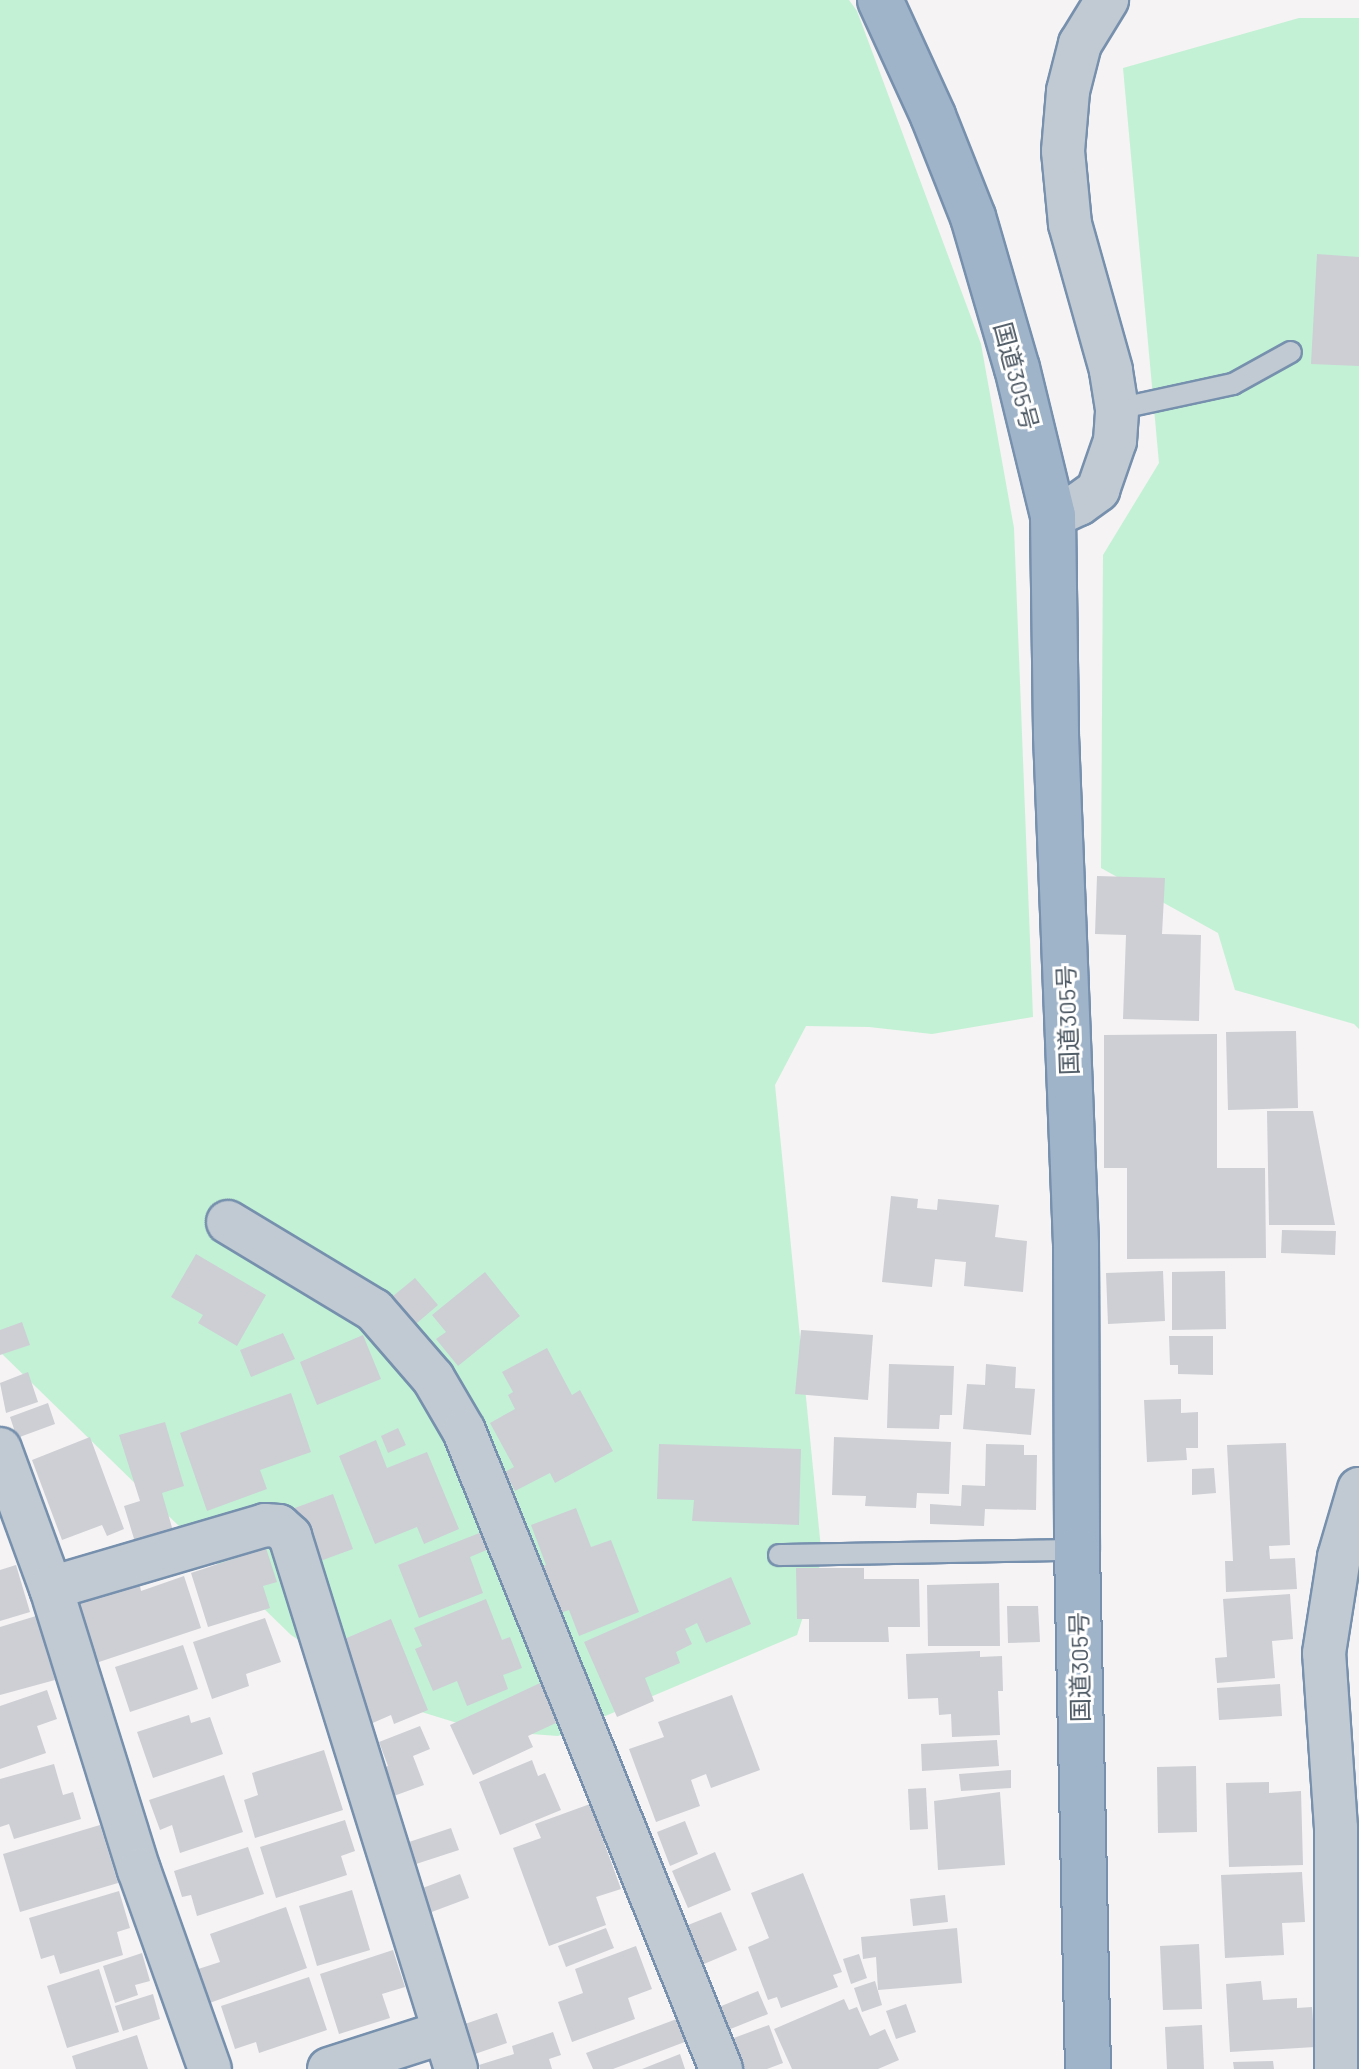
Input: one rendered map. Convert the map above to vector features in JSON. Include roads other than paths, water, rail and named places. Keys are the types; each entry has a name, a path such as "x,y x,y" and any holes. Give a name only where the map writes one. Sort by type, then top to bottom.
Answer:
{"highway":[{"name":"国道305号","path":"880,0 933,116 973,217 1017,368 1053,516 1056,735 1076,1245 1077,1550 1088,2069"}],"street":[{"path":"1053,516 1079,504 1098,490 1115,441 1117,409 1108,357 1070,224 1063,151 1068,91 1080,44 1107,0"},
{"path":"228,1222 374,1310 433,1378 464,1431 721,2069"},
{"path":"0,1449 51,1588 139,1870 210,2069"},
{"path":"1336,2069 1336,1828 1324,1653 1339,1557 1359,1489"},
{"path":"51,1588 265,1525 279,1526 290,1536 450,2050 329,2069"}],"lane":[{"path":"1117,409 1233,384 1291,352"},
{"path":"779,1555 1077,1550"}]}
